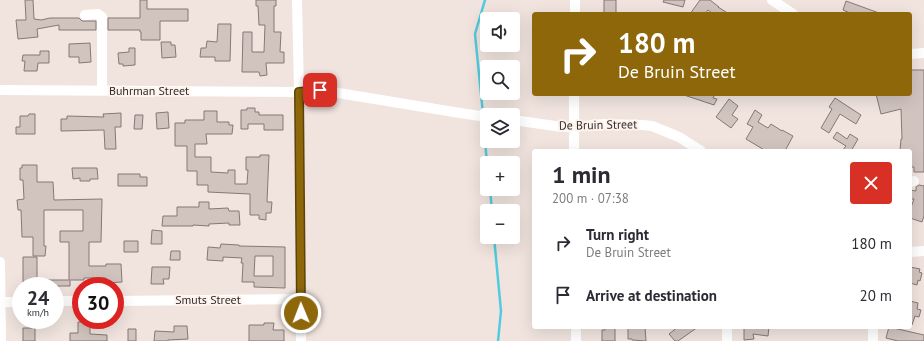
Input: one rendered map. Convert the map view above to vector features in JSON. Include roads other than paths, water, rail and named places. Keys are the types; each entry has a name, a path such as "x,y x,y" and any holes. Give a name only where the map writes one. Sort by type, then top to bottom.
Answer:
{"street":[{"path":"297,0 301,341"},
{"path":"575,0 575,12"},
{"path":"772,0 791,12"},
{"path":"85,15 98,14 102,17 102,90"},
{"path":"912,54 924,53"},
{"name":"Buhrman Street","path":"0,90 299,92"},
{"path":"299,92 320,90 480,115"},
{"path":"574,96 574,149"},
{"name":"De Bruin Street","path":"520,121 562,127 603,124 642,124 652,126 679,137 698,149"},
{"path":"912,252 924,251"},
{"path":"0,262 1,341"},
{"name":"Smuts Street","path":"124,301 300,300"},
{"path":"0,302 12,302"},
{"path":"576,329 576,341"},
{"path":"727,329 727,341"},
{"path":"873,329 873,341"}],"waterway":[{"path":"482,108 475,34 485,0"},
{"path":"486,148 486,156"},
{"path":"491,196 491,204"},
{"path":"495,244 501,311 498,341"}]}
